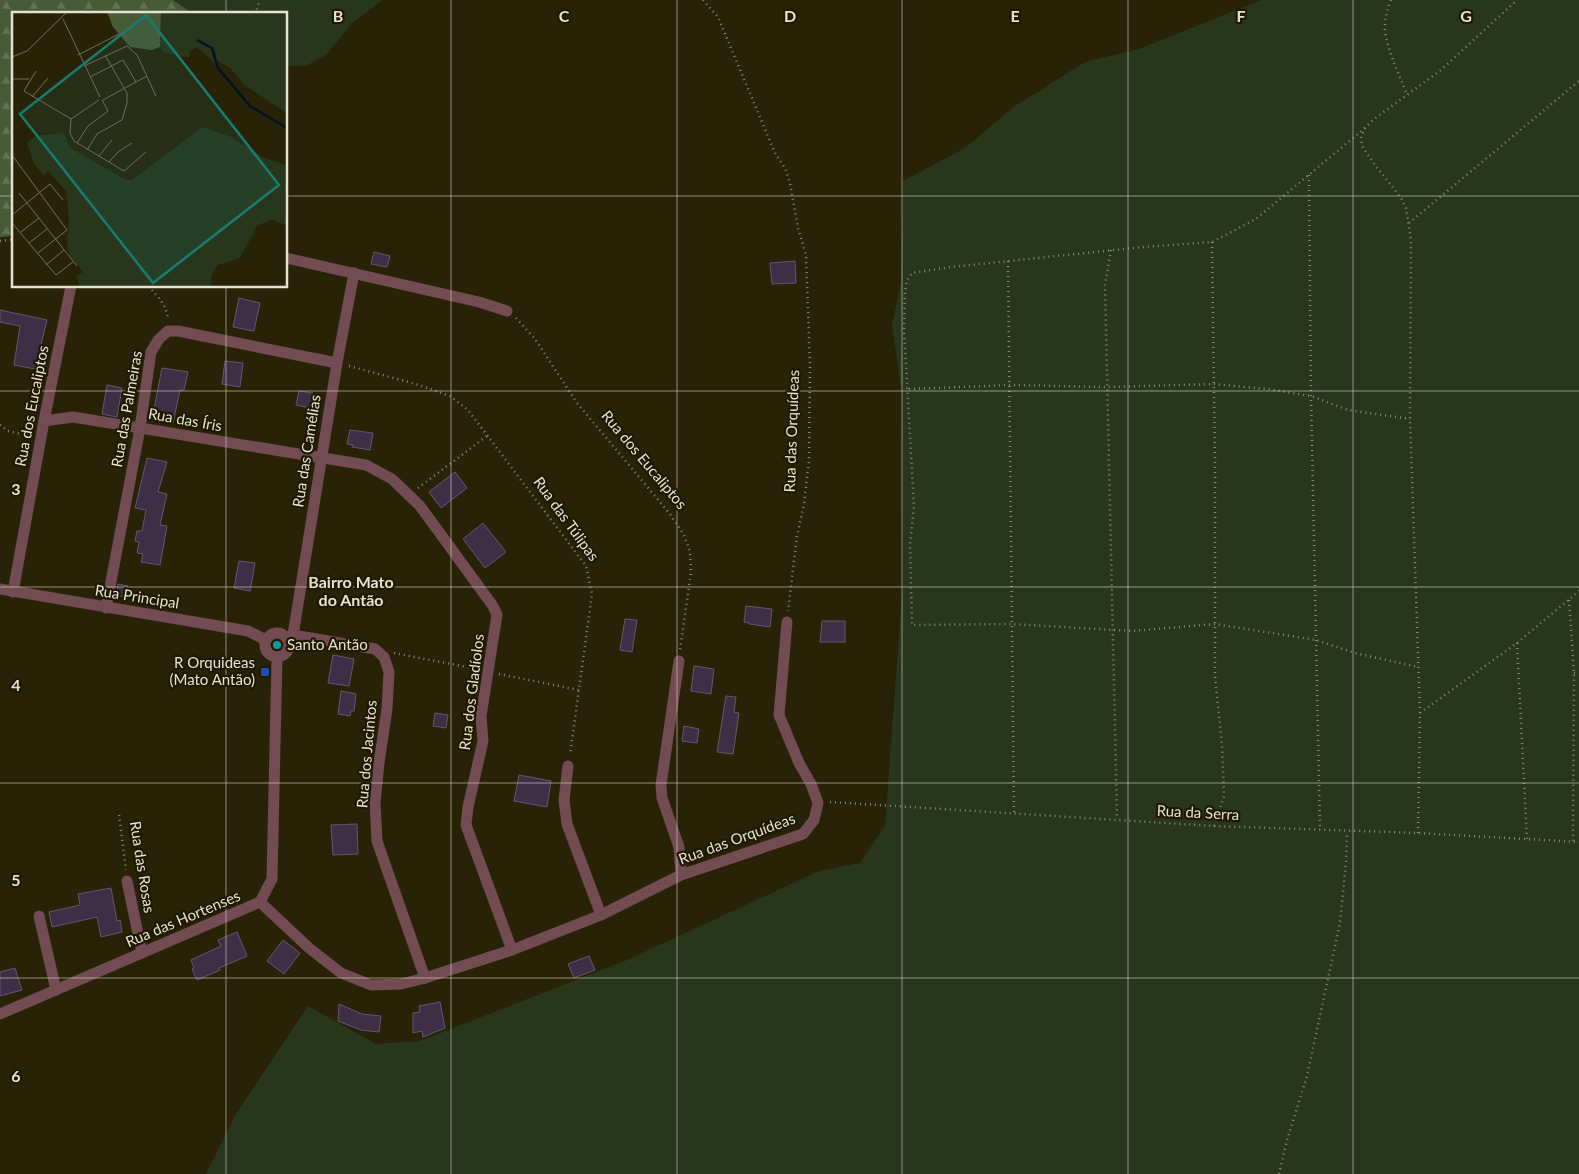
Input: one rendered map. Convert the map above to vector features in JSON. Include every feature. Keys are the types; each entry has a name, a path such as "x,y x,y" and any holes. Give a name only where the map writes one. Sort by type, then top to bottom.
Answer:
{"street":[{"path":"288,258 479,302 507,311"},
{"name":"Rua das Camélias","path":"291,638 336,363 354,273"},
{"name":"Rua dos Eucaliptos","path":"13,592 40,440 71,288"},
{"path":"168,331 178,331 336,363"},
{"name":"Rua das Palmeiras","path":"106,608 140,428 151,352 159,339 168,331"},
{"name":"Rua das Íris","path":"44,421 73,418 321,459"},
{"name":"Rua dos Gladíolos","path":"321,459 366,465 392,479 420,506 493,606 497,615 481,716 483,741 468,807 466,825 512,950"},
{"name":"Rua Principal","path":"0,590 248,631 266,640"},
{"path":"787,622 779,715 799,763 811,784 818,803 817,807"},
{"path":"291,638 289,648 284,655 277,657 270,655 266,648 266,640 271,635 278,633 291,638 375,649"},
{"name":"Rua dos Jacintos","path":"375,649 384,657 389,672 387,709 375,803 377,841 425,978"},
{"name":"Rua das Hortenses","path":"0,1014 260,902 272,879 277,657"},
{"path":"679,661 660,785 662,798 679,847 681,875"},
{"path":"568,766 564,800 567,824 601,914"},
{"name":"Rua das Orquídeas","path":"260,902 309,948 341,973 371,985 401,984 512,950 601,914 681,875 803,834 814,820 817,807"},
{"name":"Rua das Rosas","path":"128,881 142,953"},
{"path":"39,916 56,990"}],"path":[{"path":"256,12 260,0"},
{"name":"Rua das Orquídeas","path":"703,0 718,17 775,153 785,168 806,256 810,365 809,460 804,504 797,536 787,622"},
{"path":"1391,0 1387,10 1384,29 1407,95"},
{"path":"1418,667 1355,653 1316,640 1215,624 1132,631 1012,624 912,625 910,544 914,506 909,389 904,330 905,291 907,280 912,273 1111,250 1212,242 1256,219 1365,128 1441,70 1517,0"},
{"path":"1409,223 1579,81"},
{"path":"1365,128 1361,138 1362,146 1374,165 1401,198 1406,208 1411,240 1410,419 1420,713 1418,833"},
{"path":"1309,175 1311,396 1320,830"},
{"path":"1212,242 1215,678 1222,744 1224,796 1214,826"},
{"path":"1111,250 1105,285 1117,819"},
{"path":"1008,261 1014,813"},
{"path":"152,288 162,300 166,309 168,331"},
{"name":"Rua dos Eucaliptos","path":"507,311 535,339 577,403 670,514 684,535 690,552 691,572 679,661"},
{"name":"Rua das Túlipas","path":"336,363 416,384 450,396 468,410 586,566 592,594 568,766"},
{"path":"909,389 1010,385 1107,387 1214,384 1267,389 1311,396 1348,410 1410,419"},
{"path":"0,425 8,431 40,440"},
{"path":"409,495 487,436"},
{"path":"1420,713 1517,643 1579,591"},
{"path":"1569,600 1574,673 1572,842"},
{"path":"1517,643 1527,840"},
{"path":"375,649 579,690"},
{"path":"1574,673 1579,673"},
{"name":"Rua da Serra","path":"817,807 831,801 1214,826 1418,833 1579,842"},
{"name":"Rua das Rosas","path":"119,815 128,881"},
{"path":"1279,1174 1306,1076 1340,923 1346,862 1346,832"}],"green space":[{"path":"0,0 173,0 190,12 12,12 12,236 0,237"},
{"path":"173,0 383,0 351,24 327,54 306,66 288,66 288,12 190,12"},
{"path":"1261,0 1579,0 1579,1174 206,1174 236,1114 308,1006 376,1044 420,1041 627,960 819,871 860,863 885,826 903,582 902,394 892,325 901,282 903,181 965,148 1015,106 1085,62 1139,49"}],"building":[{"path":"374,252 390,256 387,267 371,264"},
{"path":"795,261 796,283 772,284 770,263"},
{"path":"239,298 260,303 254,331 233,327"},
{"path":"0,310 47,320 35,369 14,365 20,326 0,322"},
{"path":"225,361 243,363 240,387 222,384"},
{"path":"162,368 188,372 184,390 180,390 173,423 152,419"},
{"path":"107,385 122,388 117,417 102,414"},
{"path":"299,391 313,393 310,408 296,405"},
{"path":"350,430 373,433 370,450 352,447 353,445 347,444"},
{"path":"147,458 167,462 158,492 167,494 160,525 167,526 160,565 141,562 143,554 137,553 139,542 135,541 137,531 142,531 146,510 135,508"},
{"path":"455,472 467,488 441,508 429,492"},
{"path":"483,523 506,552 485,568 463,539"},
{"path":"239,561 255,563 250,591 234,588"},
{"path":"118,584 128,586 126,597 116,595"},
{"path":"746,606 772,609 770,627 744,622"},
{"path":"625,619 637,620 632,652 620,650"},
{"path":"822,621 845,621 845,642 820,642"},
{"path":"333,655 354,659 349,686 328,683"},
{"path":"694,666 714,669 711,694 691,691"},
{"path":"341,691 356,694 354,711 351,711 350,716 338,714"},
{"path":"726,696 736,697 734,712 739,713 733,754 717,752"},
{"path":"435,713 448,715 446,728 433,726"},
{"path":"684,726 699,729 697,743 682,741"},
{"path":"519,775 551,781 547,807 514,801"},
{"path":"357,824 358,854 333,855 331,825"},
{"path":"111,888 117,921 120,920 122,932 101,937 97,917 52,927 49,912 80,905 78,894"},
{"path":"237,932 247,956 197,980 192,969 194,968 191,960 221,946 218,940"},
{"path":"283,940 300,953 284,974 267,961"},
{"path":"589,956 595,970 574,978 568,964"},
{"path":"15,968 22,990 0,996 0,972"},
{"path":"440,1002 445,1028 423,1037 422,1031 413,1033 413,1013 420,1012 419,1006"},
{"path":"339,1004 362,1014 381,1016 379,1032 361,1030 338,1021"}],"place":[{"name":"Santo Antão","path":"277,645"},
{"name":"R Orquideas (Mato Antão)","path":"265,672"}],"district":[{"name":"Bairro Mato do Antão","path":"351,591"}]}
